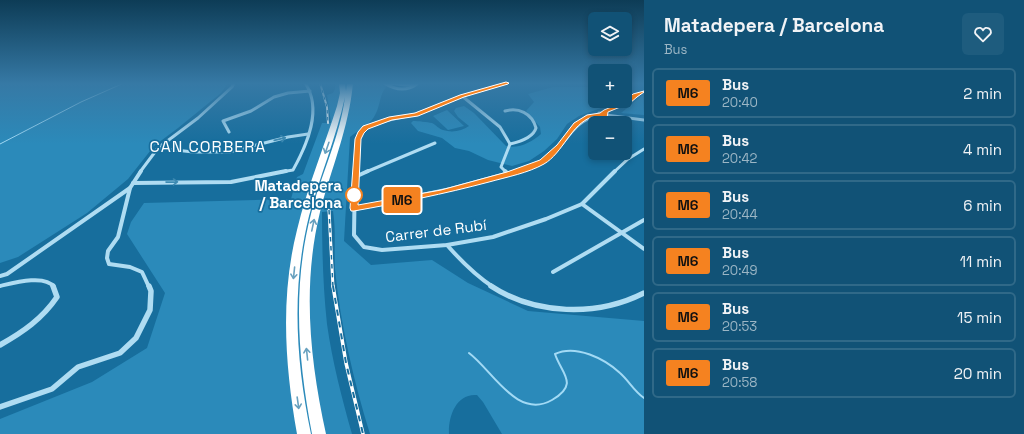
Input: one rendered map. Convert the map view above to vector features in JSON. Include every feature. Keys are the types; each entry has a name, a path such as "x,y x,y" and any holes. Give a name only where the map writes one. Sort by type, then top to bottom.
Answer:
{"highway":[{"path":"304,434 298,401 292,329 294,266 297,247 307,208 340,103"},
{"path":"319,434 312,397 306,345 304,304 305,278 309,242 315,213 348,103"}],"street":[{"path":"0,407 52,389 78,367 120,353 136,338 150,310 151,291 142,272 130,267 109,264 107,258 108,251 118,237 130,188 152,155 158,148 198,118 214,103"},
{"path":"229,132 223,121 251,111 264,103"},
{"path":"133,183 230,182 293,170 308,134 314,110 313,103"},
{"path":"443,103 416,114 391,119 366,127 359,136 354,208 441,192 508,174 542,162 559,146 576,124 589,116 598,115 603,117 604,114 625,103"},
{"path":"471,103 500,127 510,144"},
{"path":"505,111 519,109 536,125 536,129 533,133 510,144 501,167 508,174"},
{"path":"604,114 644,120"},
{"path":"158,148 193,152 229,152 308,134"},
{"path":"355,177 435,144"},
{"name":"Carrer de Rubí","path":"354,208 354,236 364,247 382,250 447,245 493,236 546,219 582,204 628,159 644,149"},
{"path":"0,276 7,274 113,198 130,188"},
{"path":"582,204 644,249"},
{"path":"553,272 644,220"},
{"path":"447,245 456,258 480,280 506,296 537,306 572,309 598,308 635,298 644,293"},
{"path":"0,286 42,280 51,283 55,289 57,297 48,311 30,329 0,345"}],"shaded area":[{"path":"0,103 208,103 154,146 128,179 87,213 18,257 0,263"},
{"path":"328,103 379,103 372,120 350,137 344,241 371,265 432,260 468,283 528,311 644,321 644,434 502,434 483,402 477,395 470,395 459,402 455,407 450,420 449,434 370,434 358,394 340,310 335,269 333,211 322,212 323,268 327,324 334,365 352,434 0,434 0,419 92,382 147,348 165,293 127,234 131,222 144,203 291,199 297,177 303,174 322,123 331,123"},
{"path":"533,103 588,103 588,108 601,108 579,116 567,124 557,139 544,151 529,161 512,166 488,160 469,151 455,148 442,138 418,131 411,123 413,121 428,122 446,131 460,130 469,126 458,117 454,111 456,108 464,106 474,113 506,146 511,147 520,146 534,140 541,134 540,127 526,111"},
{"path":"633,103 643,103 644,115 621,113 627,108 632,108"},
{"path":"447,110 464,126 448,130 433,116"}],"waterway":[{"path":"0,144 79,103"},
{"path":"469,353 506,391 517,399 528,404 539,404 552,400 565,389 567,383 566,378 555,354 563,351 581,352 598,358 620,373 644,398"}],"railway":[{"path":"326,103 328,123"},
{"path":"329,210 333,287"},
{"path":"333,286 346,363 363,434"}],"bus line":[{"name":"M6","path":"445,103 416,114 372,124 361,132 358,139 354,208 441,192 508,174 542,162 559,146 576,124 589,116 598,115 605,117 606,115 603,113 625,103"}],"place":[{"name":"Matadepera / Barcelona","path":"354,195"}],"district":[{"name":"CAN CORBERA","path":"208,146"}]}
